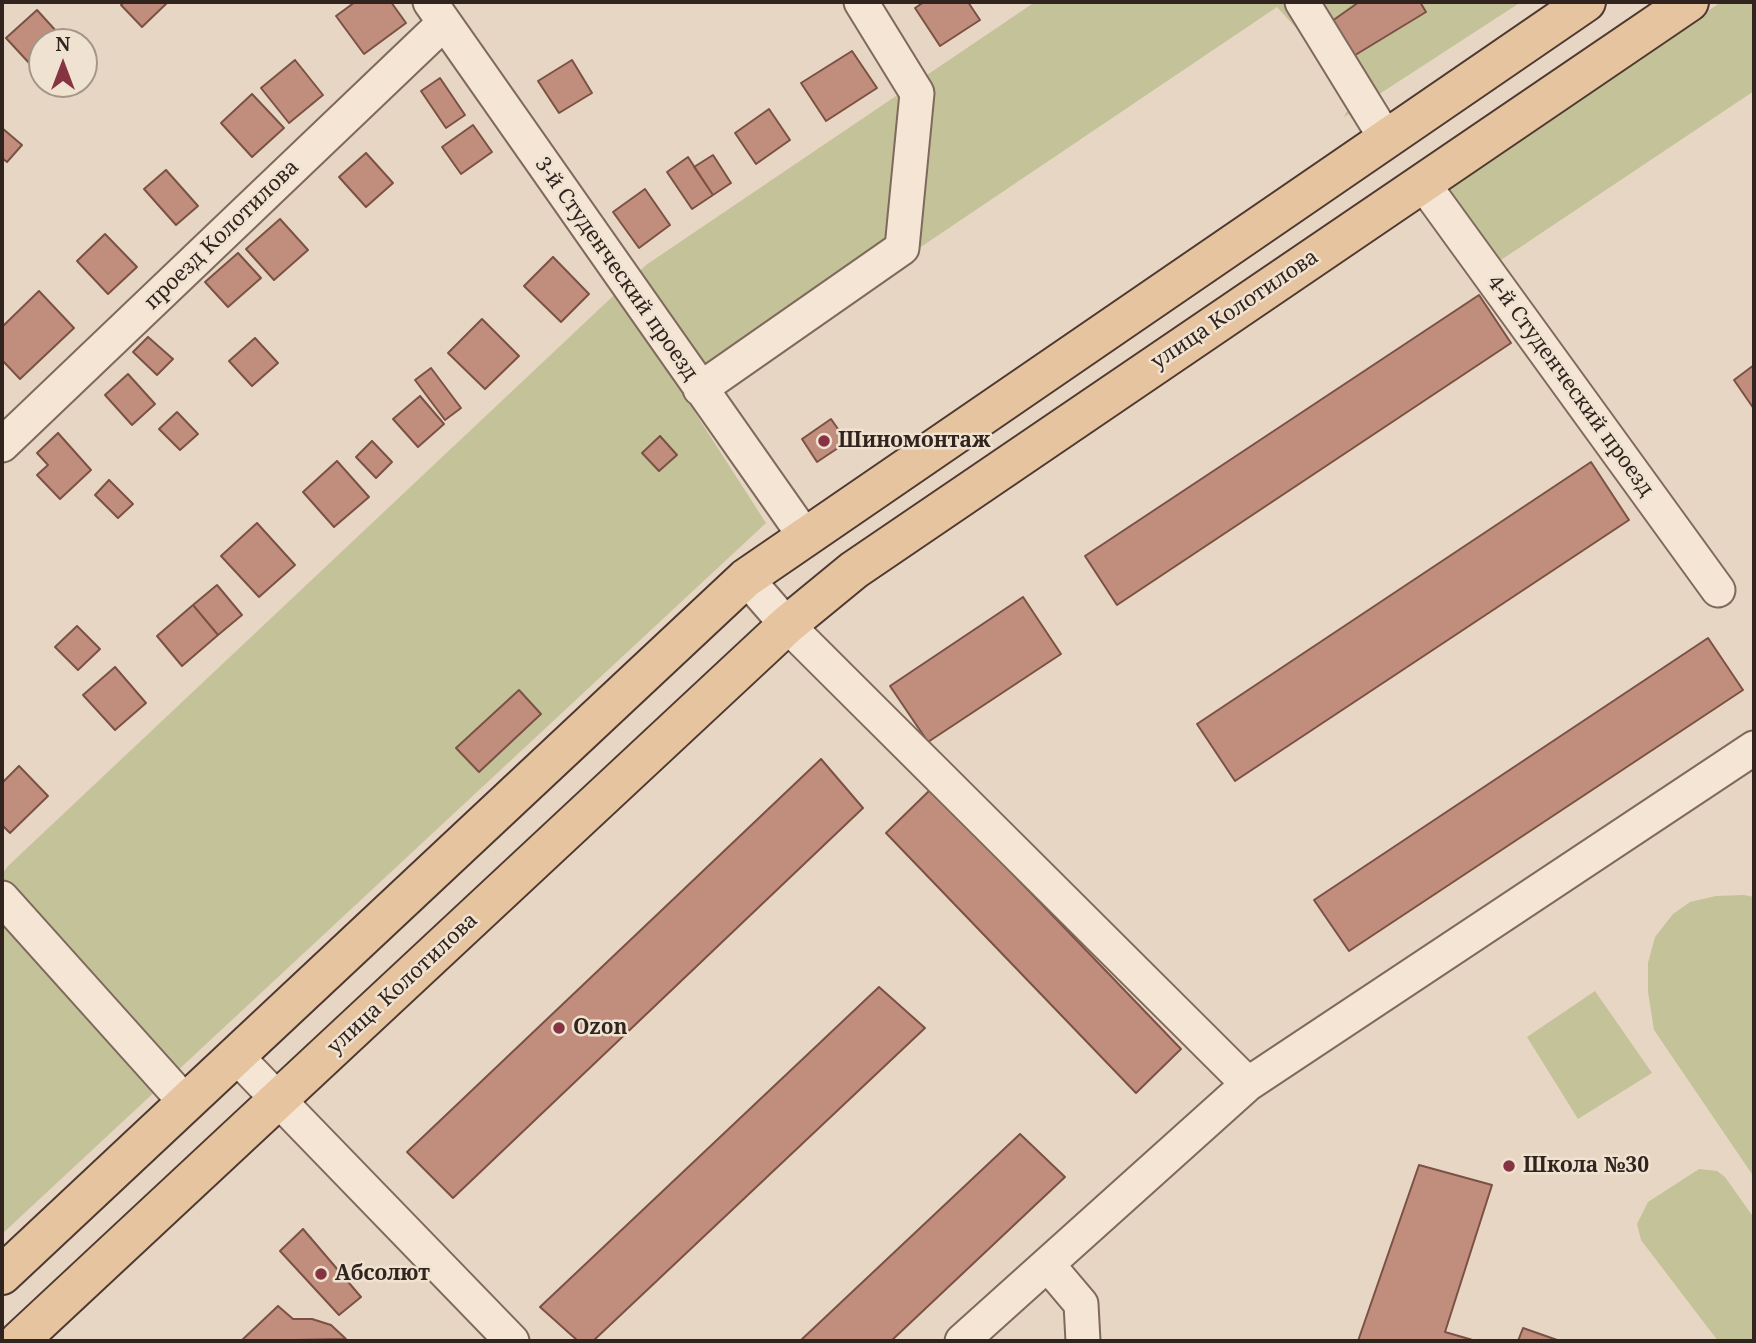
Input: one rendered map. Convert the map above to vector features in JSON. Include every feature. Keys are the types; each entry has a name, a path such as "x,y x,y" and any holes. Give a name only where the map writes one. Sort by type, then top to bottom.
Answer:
{"main road":[{"path":"2,1275 746,578 804,535 1586,2"},
{"name":"улица Колотилова","path":"19,1341 788,625 854,570 1689,2"}],"street":[{"path":"700,389 902,248 917,93 861,2"},
{"path":"1302,2 1385,137"},
{"name":"3-й Студенческий проезд","path":"436,13 804,535"},
{"name":"проезд Колотилова","path":"2,445 436,13"},
{"name":"4-й Студенческий проезд","path":"1422,182 1718,590"},
{"path":"746,578 788,625 1248,1084"},
{"path":"962,1341 1248,1084 1754,748"},
{"path":"2,898 186,1103"},
{"path":"235,1055 512,1341"},
{"path":"1048,1265 1081,1304 1083,1341"}],"shaded area":[{"path":"1035,2 1521,2 1344,117 1356,94 1277,7 756,358 694,411 766,523 2,1234 2,874 8,866 646,265"},
{"path":"1721,2 1754,2 1754,91 1501,260 1448,187"},
{"path":"1716,896 1754,897 1754,1177 1654,1030 1648,992 1648,963 1655,937 1673,914 1690,902"},
{"path":"1595,991 1652,1073 1578,1119 1527,1037"},
{"path":"1699,1169 1717,1171 1725,1177 1754,1218 1754,1341 1718,1341 1641,1240 1637,1224 1648,1202"}],"building":[{"path":"124,2 168,2 142,27 121,5"},
{"path":"355,2 391,2 406,23 364,54 336,16"},
{"path":"924,2 968,2 980,20 940,46 915,8"},
{"path":"1359,2 1420,2 1426,12 1347,60 1325,26"},
{"path":"37,10 53,28 28,28 28,62 6,38"},
{"path":"852,51 877,88 826,121 801,83"},
{"path":"295,60 323,95 289,123 261,88"},
{"path":"572,60 592,93 559,113 538,81"},
{"path":"440,78 465,115 446,128 421,91"},
{"path":"252,94 284,128 252,157 221,123"},
{"path":"769,109 790,140 756,164 735,133"},
{"path":"473,125 492,152 461,174 442,147"},
{"path":"2,128 22,145 7,162 2,158"},
{"path":"366,153 393,183 366,207 339,177"},
{"path":"713,155 731,183 713,195 694,167"},
{"path":"688,157 713,195 692,209 667,172"},
{"path":"166,170 198,206 176,225 144,189"},
{"path":"645,189 670,225 639,248 613,212"},
{"path":"280,219 308,250 274,280 246,249"},
{"path":"105,234 137,267 108,294 77,261"},
{"path":"238,253 261,278 228,307 205,282"},
{"path":"553,257 589,294 561,322 524,286"},
{"path":"39,291 74,328 20,379 2,360 2,327"},
{"path":"1479,295 1511,343 1117,605 1085,556"},
{"path":"482,319 519,356 485,389 448,353"},
{"path":"148,337 173,359 157,375 133,352"},
{"path":"255,338 278,363 252,386 229,361"},
{"path":"1754,365 1754,409 1734,380"},
{"path":"431,368 461,408 445,420 415,380"},
{"path":"128,374 155,404 132,425 105,395"},
{"path":"420,396 444,424 418,447 393,419"},
{"path":"177,412 198,434 180,450 159,429"},
{"name":"Шиномонтаж","path":"831,419 847,442 817,462 802,439"},
{"path":"58,433 91,470 60,499 37,475 48,465 37,453"},
{"path":"660,436 677,455 659,471 642,453"},
{"path":"372,441 392,462 376,478 356,457"},
{"path":"337,461 369,497 334,527 303,492"},
{"path":"1591,462 1629,520 1235,781 1197,724"},
{"path":"109,480 133,504 118,518 95,495"},
{"path":"257,523 295,565 259,597 221,556"},
{"path":"217,585 242,615 218,635 193,605"},
{"path":"1023,597 1061,654 928,742 890,686"},
{"path":"193,605 218,635 182,666 157,636"},
{"path":"77,626 100,649 78,670 55,647"},
{"path":"1708,638 1743,690 1349,951 1314,900"},
{"path":"115,667 146,703 115,730 83,695"},
{"path":"519,690 541,714 479,772 456,748"},
{"path":"821,759 863,808 453,1198 407,1152"},
{"path":"19,766 48,796 10,833 2,825 2,783"},
{"path":"931,789 1181,1049 1136,1093 886,833"},
{"path":"879,987 925,1028 593,1341 578,1341 540,1307"},
{"path":"1020,1134 1065,1177 891,1341 800,1341"},
{"path":"1419,1165 1492,1185 1445,1332 1476,1341 1358,1341"},
{"name":"Абсолют","path":"303,1229 361,1297 339,1315 280,1251"},
{"path":"278,1306 293,1319 312,1319 331,1325 346,1339 241,1341"},
{"path":"1523,1328 1560,1341 1518,1341"}],"place":[{"name":"Шиномонтаж","path":"824,441"},
{"name":"Ozon","path":"559,1028"},
{"name":"Школа №30","path":"1509,1166"},
{"name":"Абсолют","path":"321,1274"}]}
